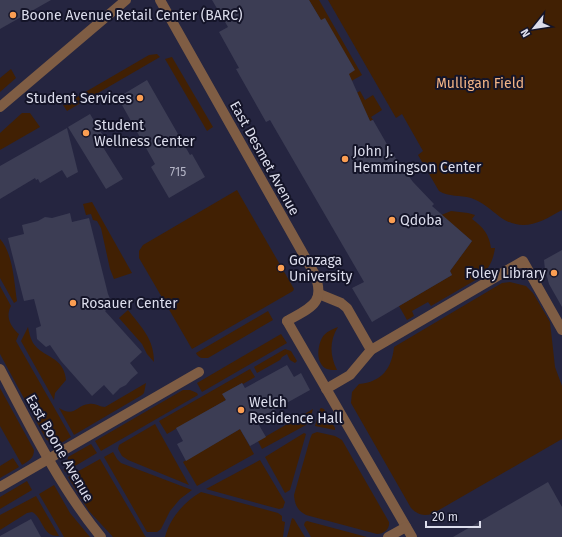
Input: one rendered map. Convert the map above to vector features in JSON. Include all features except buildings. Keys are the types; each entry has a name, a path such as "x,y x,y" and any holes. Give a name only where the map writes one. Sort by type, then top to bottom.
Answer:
{"street":[{"path":"0,108 126,0"},
{"name":"East Desmet Avenue","path":"160,0 314,273 319,283 319,294"},
{"path":"326,389 350,375 370,350 523,261 562,330"},
{"path":"370,350 347,308 342,303 319,294 316,302 287,321 412,537"},
{"name":"East Boone Avenue","path":"0,369 48,458 74,502 101,537"},
{"path":"0,487 199,372"},
{"path":"388,537 406,527"}],"shaded area":[{"name":"Gonzaga University","path":"0,0 562,0 562,537 0,537"}],"green space":[{"path":"309,0 319,0 362,75 339,88 321,20"},
{"name":"Mulligan Field","path":"328,0 562,0 562,210 539,222 524,225 516,224 508,222 487,206 471,198 447,194 439,191 418,155 423,151 402,114 396,118"},
{"path":"157,54 160,57 67,111 63,105 149,55"},
{"path":"172,57 213,127 207,131 165,59"},
{"path":"11,69 16,78 0,92 0,78"},
{"path":"360,91 365,100 373,95 382,110 371,117 373,120 370,121 364,109 353,95"},
{"path":"22,113 30,113 40,127 0,150 0,133"},
{"path":"237,190 294,289 293,291 192,349 139,258 139,251 143,245"},
{"path":"92,202 132,273 114,279 110,269 101,228 97,221 93,220 91,214 86,215 83,204"},
{"path":"451,211 475,215 472,219 485,231 491,248 495,248 492,261 479,278 431,306 428,302 412,311 414,316 407,320 399,306 452,275 450,271 472,241 447,220 439,216"},
{"path":"0,239 8,252 12,268 17,301 14,303 0,278"},
{"path":"510,282 526,286 533,293 550,322 555,367 562,386 562,439 432,514 418,514 411,508 351,403 352,392 359,384 374,380 384,373 391,361 394,347 502,283"},
{"path":"0,286 11,306 9,310 10,322 19,334 16,341 71,437 61,443 53,444 46,439 0,354"},
{"path":"128,310 149,340 152,347 154,362 147,354 142,344 119,318"},
{"path":"268,311 273,320 208,358 203,358 197,355 196,353"},
{"path":"28,327 30,337 37,348 57,362 64,372 66,380 55,393 54,400 21,341"},
{"path":"338,327 332,343 332,354 337,370 328,369 320,363 318,354 320,343 324,335"},
{"path":"281,334 287,343 202,392 197,383"},
{"path":"285,349 291,351 297,361 295,363 290,360 287,354 280,360 257,373 254,367"},
{"path":"250,369 255,377 223,394 226,400 167,434 159,421"},
{"path":"146,383 144,393 142,395 74,435 59,408 69,412 89,404 105,407"},
{"path":"0,388 34,450 31,459 22,465 0,426"},
{"path":"183,390 190,390 198,395 101,451 95,441"},
{"path":"321,408 324,409 335,430 315,426"},
{"path":"313,409 310,420 306,425 262,449 258,441"},
{"path":"155,424 189,485 128,460 122,456 118,449 119,445"},
{"path":"240,429 254,454 197,486 183,462"},
{"path":"317,432 335,436 342,440 389,522 389,527 384,532 377,534 306,515 297,507 294,495 310,439 312,434"},
{"path":"304,433 306,434 290,490 285,493 265,457"},
{"path":"91,444 97,453 65,472 64,469 67,465 68,457"},
{"path":"113,452 121,463 192,490 180,499 170,511 161,529 157,532 147,532 104,457"},
{"path":"13,458 19,467 0,478 0,466"},
{"path":"100,459 146,537 113,537 89,511 68,477"},
{"path":"260,460 285,502 283,508 279,509 206,489"},
{"path":"27,481 32,490 0,509 0,497"},
{"path":"54,485 70,513 90,537 64,537 39,494"},
{"path":"201,492 278,513 282,516 282,521 285,522 283,537 165,537 170,523 178,511"},
{"path":"36,496 59,536 49,533 36,515 32,512 27,513 0,530 0,515"},
{"path":"292,518 294,519 305,537 287,537"},
{"path":"307,521 367,537 311,537 304,525"}],"place":[{"name":"Boone Avenue Retail Center (BARC)","path":"13,15"},
{"name":"Student Services","path":"140,98"},
{"name":"Student Wellness Center","path":"86,133"},
{"name":"John J. Hemmingson Center","path":"345,159"},
{"name":"Qdoba","path":"392,220"},
{"name":"Gonzaga University","path":"281,268"},
{"name":"Foley Library","path":"554,273"},
{"name":"Rosauer Center","path":"73,303"},
{"name":"Welch Residence Hall","path":"241,410"}]}
